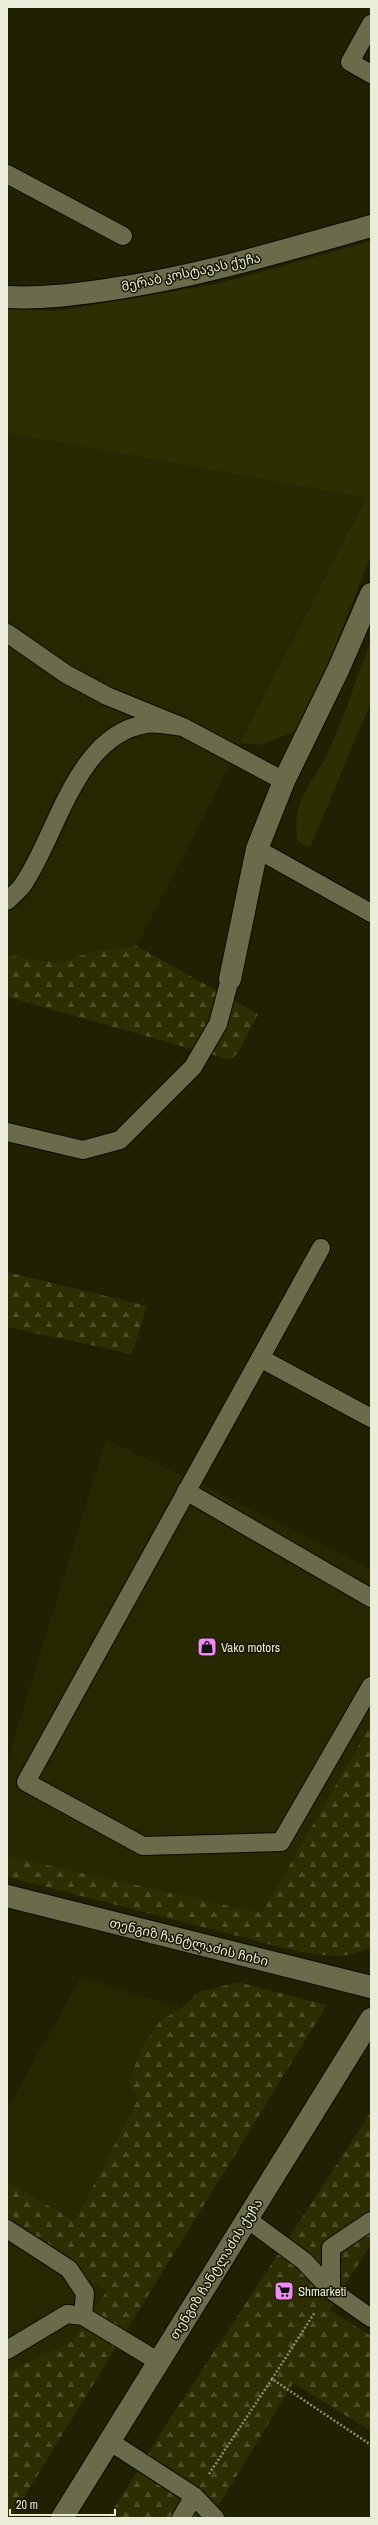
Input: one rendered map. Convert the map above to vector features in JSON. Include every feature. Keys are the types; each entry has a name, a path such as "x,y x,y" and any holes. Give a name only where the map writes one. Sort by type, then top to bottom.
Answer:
{"street":[{"name":"მერაბ კოსტავას ქუჩა","path":"7,297 67,296 154,283 273,254 371,226"},
{"path":"230,979 257,849 284,781 339,668 371,594"},
{"name":"თენგიზ ჩანტლაძის ჩიხი","path":"7,1896 371,1987"},
{"name":"თენგიზ ჩანტლაძის ქუჩა","path":"62,2518 371,2019"}],"lane":[{"path":"371,24 350,62 371,74"},
{"path":"7,174 123,236"},
{"path":"7,633 66,674 107,696 183,727 284,781"},
{"path":"7,902 22,886 79,773 110,740 128,729 147,724 183,727"},
{"path":"257,849 371,913"},
{"path":"7,1132 83,1150 120,1140 193,1067 218,1024 230,979"},
{"path":"321,1248 26,1782 143,1846 281,1842 371,1686"},
{"path":"260,1358 371,1418"},
{"path":"186,1491 371,1598"},
{"path":"247,2219 304,2261 330,2290 371,2318"},
{"path":"330,2290 331,2248 371,2221"},
{"path":"7,2229 69,2269 85,2293 83,2316"},
{"path":"7,2350 68,2314 83,2316 159,2362"},
{"path":"109,2441 194,2496 215,2518"},
{"path":"181,2518 194,2496"}],"path":[{"path":"194,2496 272,2379 306,2324 330,2290"},
{"path":"272,2379 371,2445"}],"shaded area":[{"path":"7,433 366,498 137,946 99,950 57,963 7,955"},
{"name":"Vako motors","path":"106,1439 343,1554 371,1570 371,1724 262,1913 7,1856 7,1762"},
{"path":"81,1977 182,2008 160,2021 138,2099 75,2221 7,2181 7,2109"},
{"path":"7,2228 107,2291 72,2341 7,2373"}],"green space":[{"path":"371,241 371,555 334,650 297,730 262,745 240,743 366,498 7,433 7,309 57,311 217,284"},
{"path":"371,640 371,702 310,848 298,842 296,827 300,803 336,735"},
{"path":"137,946 258,1014 239,1051 231,1060 7,997 7,955 58,963 99,950"},
{"path":"7,1272 147,1306 132,1354 7,1327"},
{"path":"371,1724 371,1947 362,1951 345,1956 300,1952 7,1877 7,1856 262,1913"},
{"path":"238,1982 327,2005 11,2518 7,2518 7,2373 72,2341 107,2291 7,2228 7,2181 75,2221 138,2099 129,2081 142,2047 160,2021 182,2008 198,1992"},
{"path":"371,2112 371,2244 330,2310 371,2336 371,2431 293,2383 211,2518 108,2518 166,2425"}],"place":[{"name":"Vako motors","path":"207,1647"},
{"name":"Shmarketi","path":"284,2291"}]}
